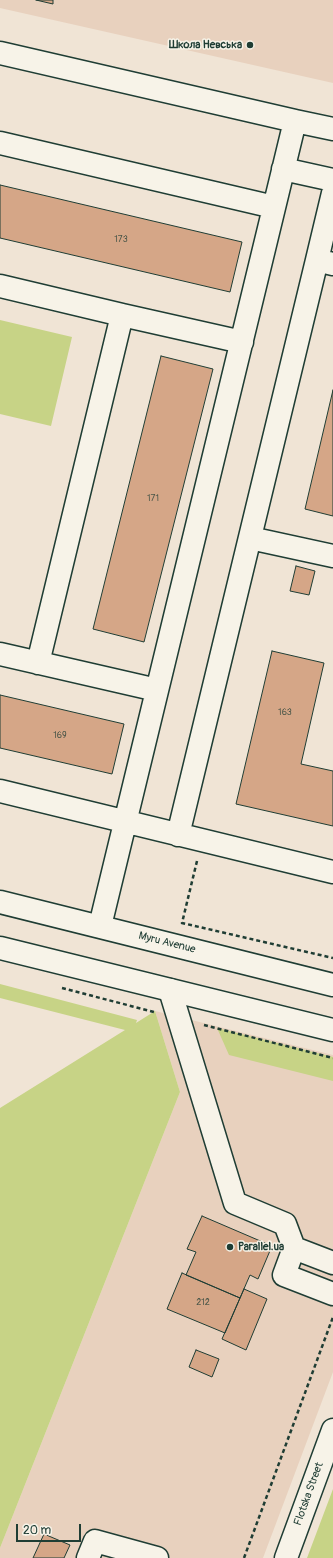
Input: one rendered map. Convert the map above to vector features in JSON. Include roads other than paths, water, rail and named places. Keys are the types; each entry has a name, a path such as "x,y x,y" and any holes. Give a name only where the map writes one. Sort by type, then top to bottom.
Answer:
{"main road":[{"path":"0,53 333,129"},
{"path":"100,926 295,121"},
{"path":"0,143 274,207"},
{"path":"283,169 333,180"},
{"path":"178,835 250,538 325,262 333,192"},
{"path":"0,286 242,342"},
{"path":"38,663 122,315"},
{"path":"250,538 333,556"},
{"path":"0,654 157,690"},
{"path":"0,791 333,872"},
{"name":"Myru Avenue","path":"0,902 333,985"},
{"path":"0,948 333,1030"},
{"path":"170,990 235,1203 285,1224 294,1248 284,1275 333,1294"},
{"path":"294,1248 333,1263"},
{"name":"Flotska Street","path":"286,1558 333,1430"},
{"path":"88,1558 95,1541 157,1558"}],"place":[{"name":"Школа Невська","path":"250,45"},
{"name":"Parallel.ua","path":"230,1247"}]}
